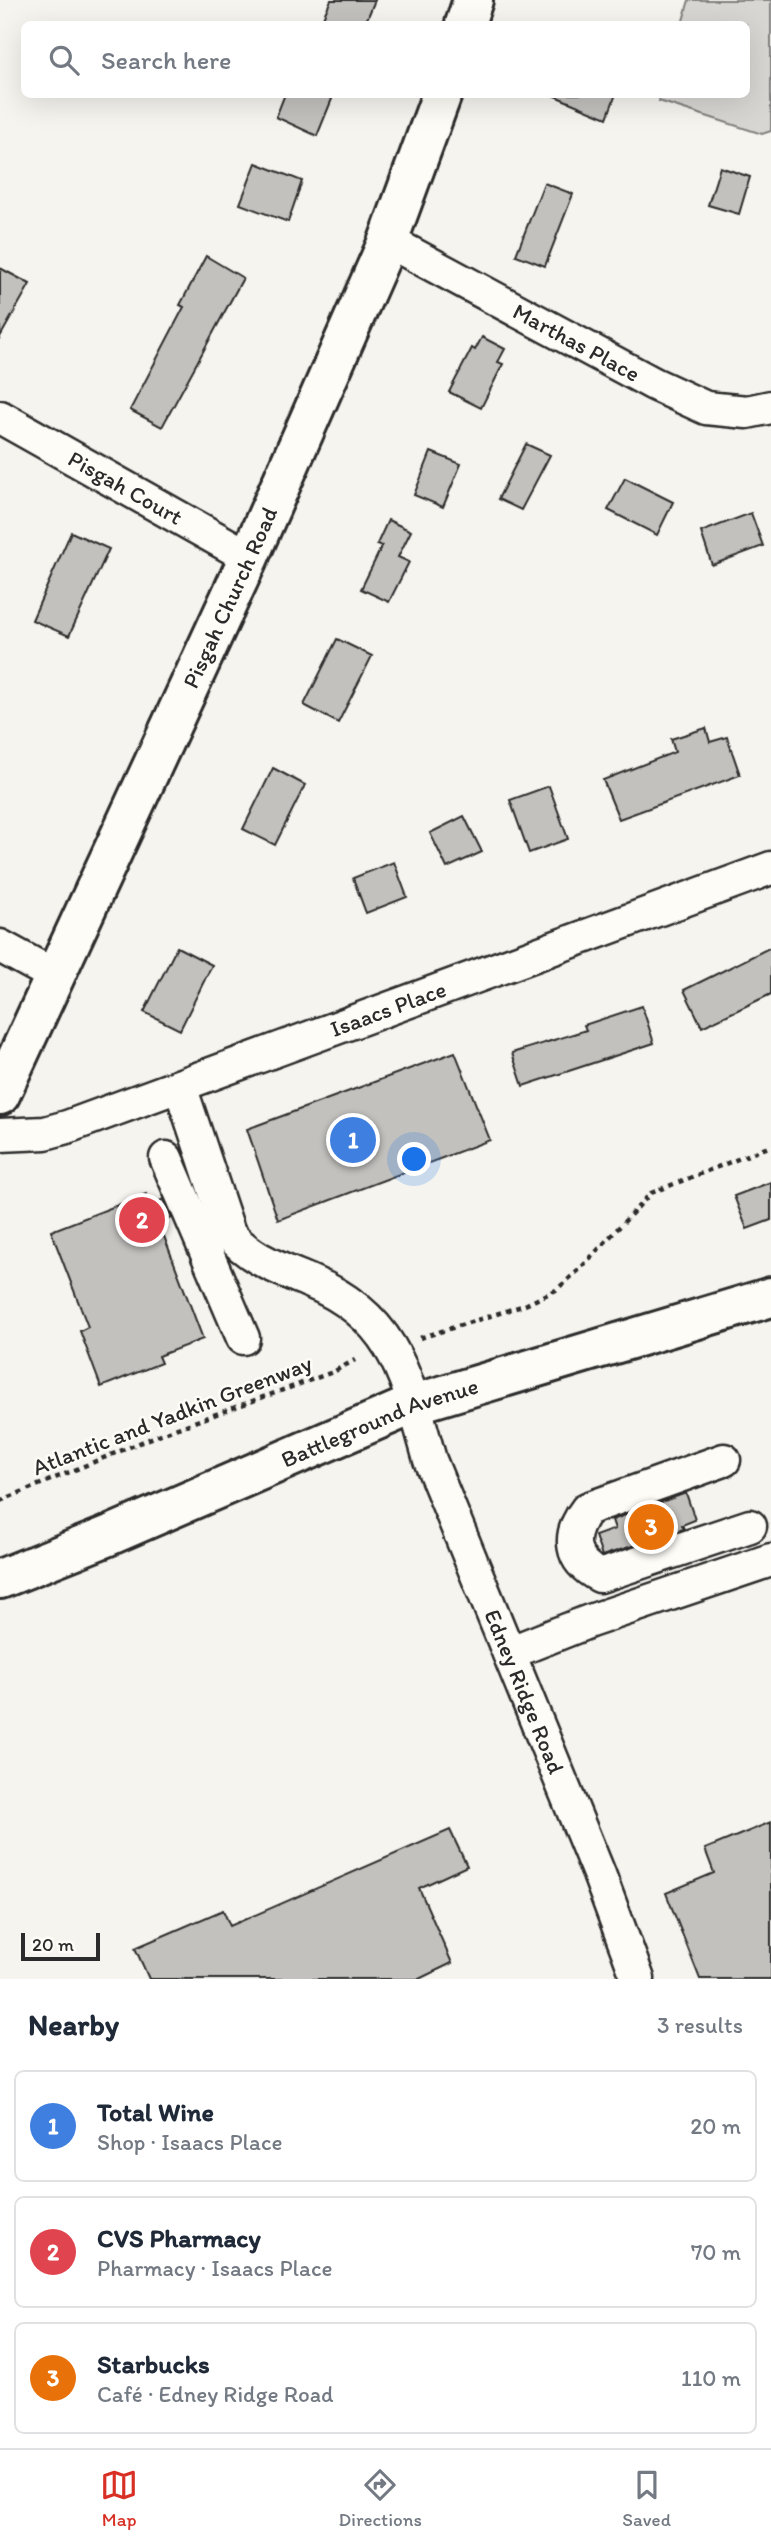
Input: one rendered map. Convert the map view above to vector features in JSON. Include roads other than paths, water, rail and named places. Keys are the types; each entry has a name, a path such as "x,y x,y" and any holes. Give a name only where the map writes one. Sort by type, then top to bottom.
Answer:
{"main road":[{"path":"466,21 473,0"},
{"name":"Pisgah Church Road","path":"0,1095 249,557 388,242 441,98"},
{"name":"Battleground Avenue","path":"0,1579 108,1536 414,1404 771,1297"}],"street":[{"name":"Marthas Place","path":"388,242 654,384 706,408 747,412 771,407"},
{"name":"Pisgah Court","path":"0,417 249,557"},
{"name":"Isaacs Place","path":"0,1135 38,1134 67,1127 771,868"},
{"path":"0,946 55,976"},
{"name":"Edney Ridge Road","path":"180,1086 229,1233 239,1246 254,1256 351,1302 376,1325 393,1348 414,1404 430,1460 600,1874 638,1979"},
{"path":"166,1158 243,1338"},
{"path":"724,1460 587,1510 574,1527 575,1549 585,1569 600,1576 750,1526"},
{"path":"509,1653 590,1621 771,1560"}],"place":[{"name":"Total Wine","path":"353,1140"},
{"name":"CVS Pharmacy","path":"142,1220"},
{"name":"Starbucks","path":"651,1527"}]}
